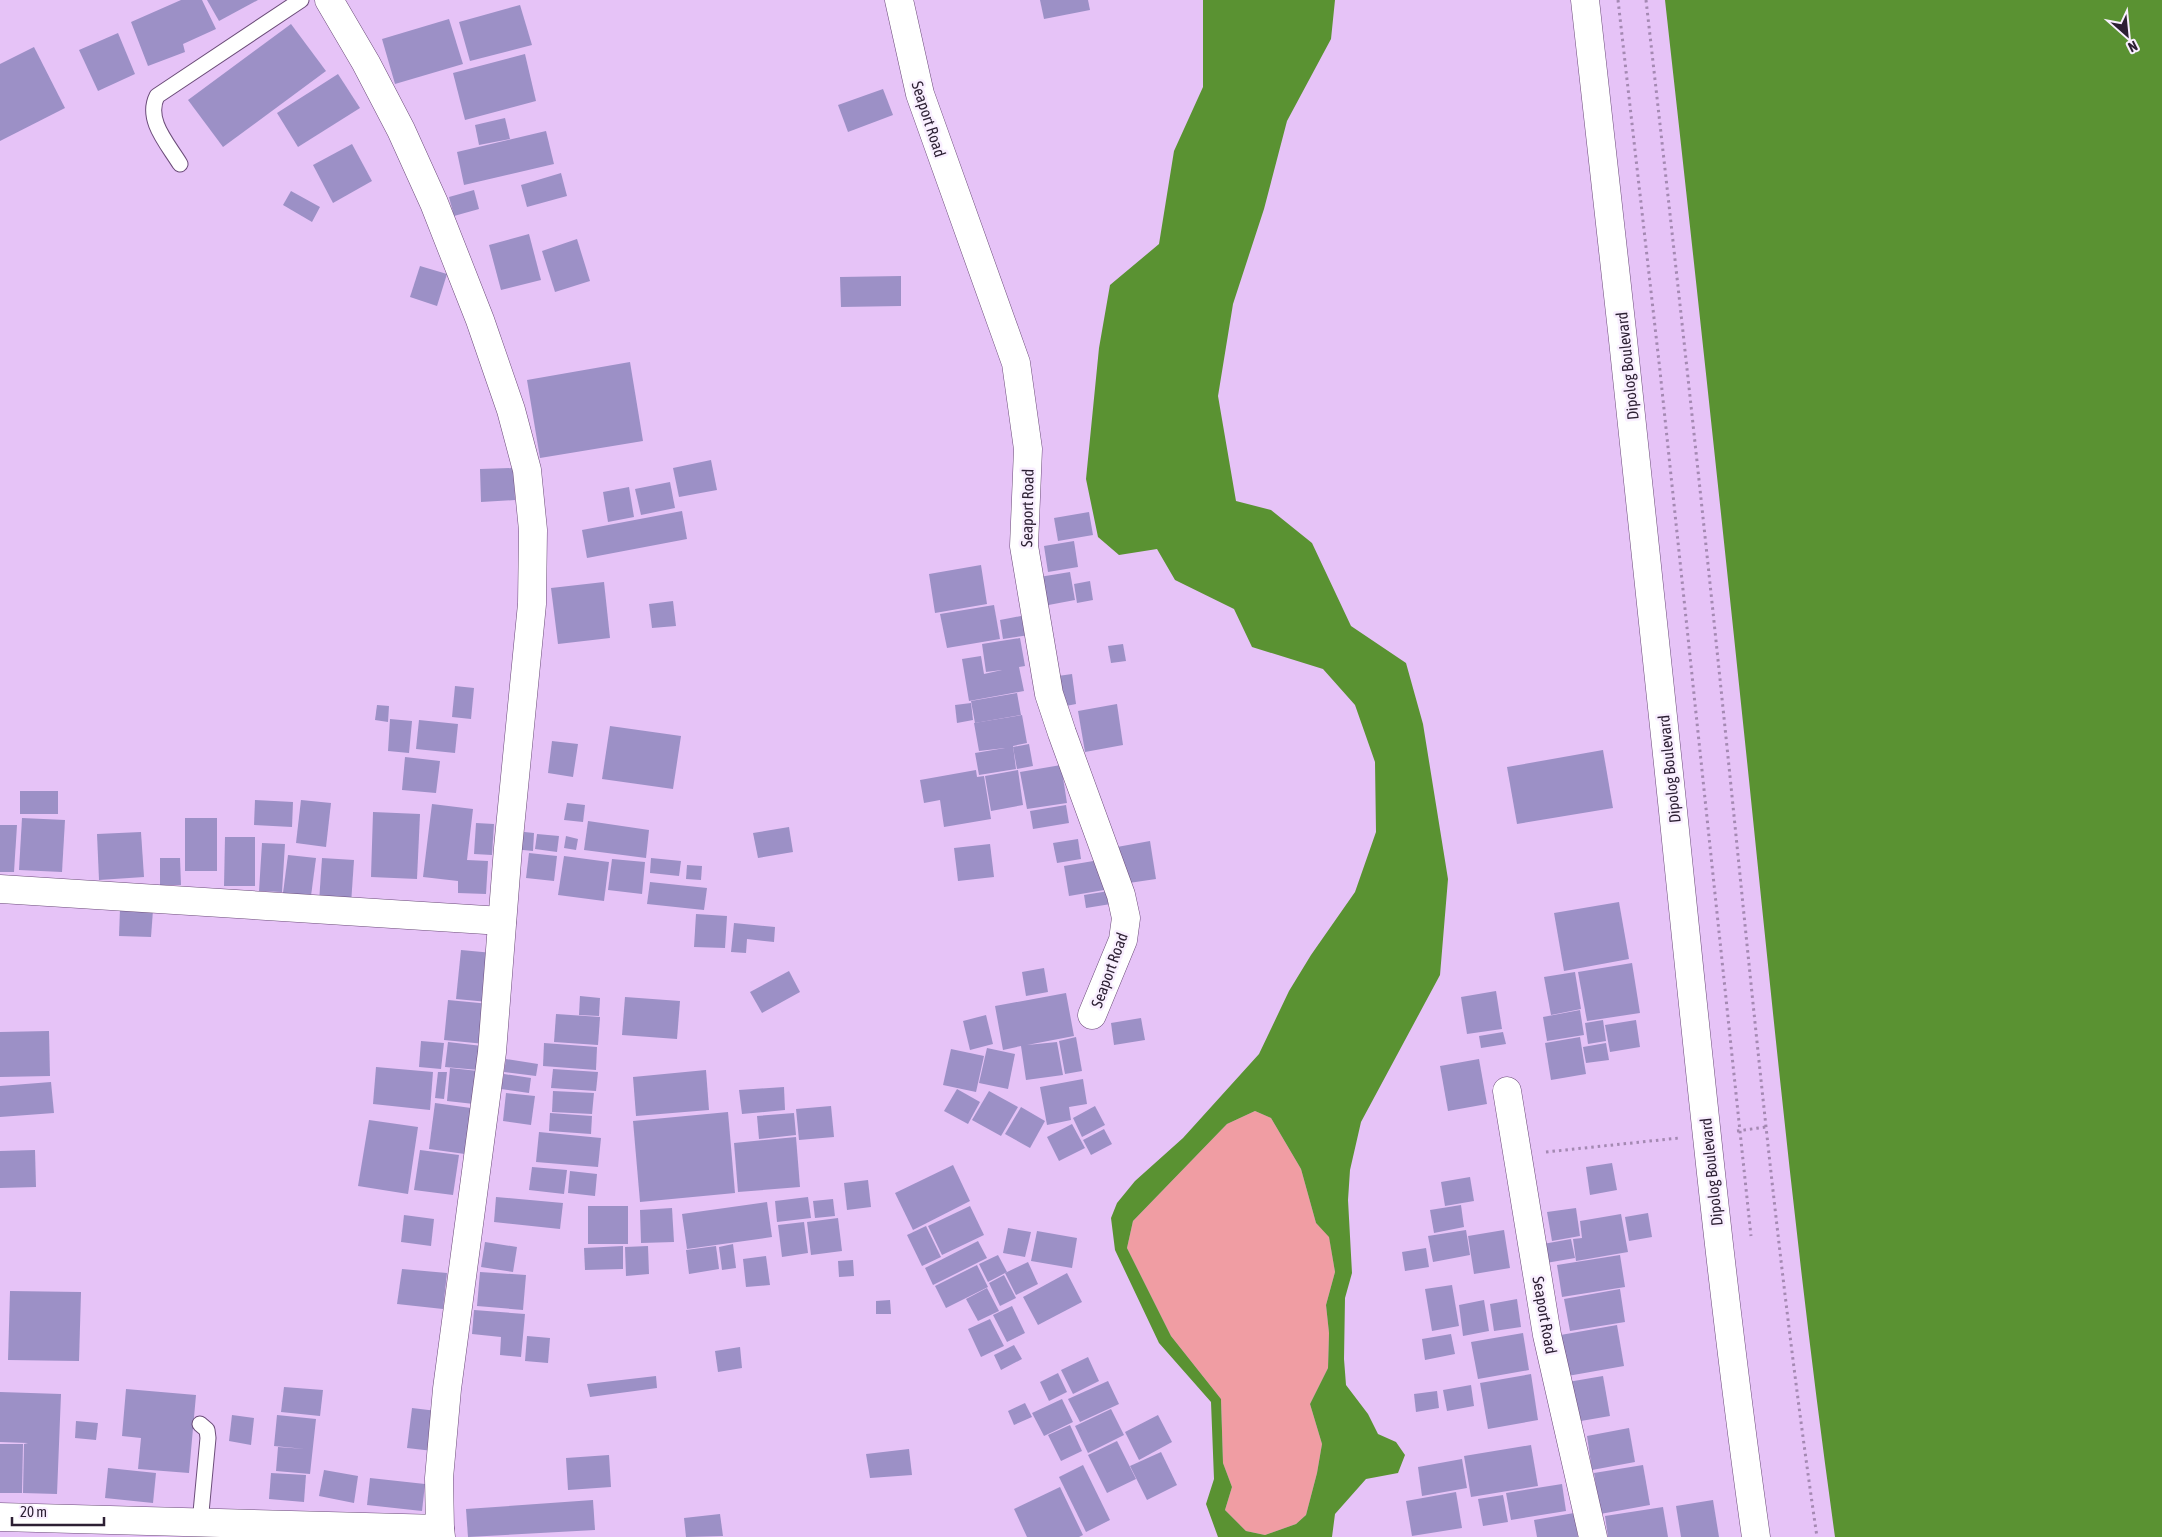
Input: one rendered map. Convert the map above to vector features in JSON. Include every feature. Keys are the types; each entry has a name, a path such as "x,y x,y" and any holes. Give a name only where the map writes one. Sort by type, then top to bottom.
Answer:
{"street":[{"path":"0,1516 440,1533 439,1478 447,1389 492,1052 502,921 532,604 533,530 527,470 512,410 434,203 401,130 366,63 329,0"},
{"name":"Seaport Road","path":"899,0 920,94 1016,363 1028,449 1024,546 1049,694 1121,894 1126,918 1124,940 1092,1015"},
{"name":"Dipolog Boulevard","path":"1586,0 1628,375 1707,1135 1736,1396 1756,1537"},
{"path":"0,889 502,921"},
{"name":"Seaport Road","path":"1507,1091 1547,1335 1592,1537"}],"lane":[{"path":"180,164 158,127 154,116 152,106 157,96 301,0"},
{"path":"200,1424 206,1430 208,1438 200,1523"}],"path":[{"path":"1618,0 1660,371 1751,1237"},
{"path":"1646,0 1687,358 1792,1359 1817,1537"},
{"path":"1518,1156 1707,1135"}],"shaded area":[{"path":"1203,0 1335,0 1331,39 1287,121 1264,209 1233,304 1218,396 1236,501 1271,510 1312,543 1351,626 1406,663 1423,724 1448,879 1440,975 1361,1122 1350,1170 1348,1200 1352,1273 1345,1298 1344,1359 1346,1385 1368,1414 1378,1434 1396,1442 1405,1455 1398,1473 1366,1479 1335,1514 1332,1537 1218,1537 1206,1504 1214,1479 1211,1402 1159,1343 1115,1250 1111,1218 1117,1203 1135,1181 1183,1138 1259,1054 1289,991 1311,955 1355,892 1376,832 1375,762 1355,705 1323,669 1252,647 1234,609 1175,580 1157,549 1119,555 1098,537 1086,479 1099,348 1110,285 1159,244 1174,151 1203,87","holes":["1255,1111 1271,1118 1301,1169 1316,1223 1329,1237 1335,1272 1326,1305 1329,1333 1328,1368 1310,1404 1322,1444 1306,1515 1296,1524 1265,1535 1246,1531 1225,1510 1232,1487 1223,1463 1221,1399 1171,1336 1127,1248 1133,1221 1227,1124"]},
{"path":"1665,0 2162,0 2162,1537 1835,1537 1810,1348 1789,1159"},
{"path":"1255,1111 1271,1118 1301,1169 1316,1223 1329,1236 1335,1272 1326,1305 1329,1333 1328,1368 1310,1404 1322,1444 1306,1515 1296,1524 1265,1535 1246,1531 1225,1510 1232,1487 1223,1463 1221,1399 1171,1336 1127,1248 1133,1221 1227,1124"}],"building":[{"path":"181,0 202,0 216,29 183,44 185,52 148,66 131,22"},
{"path":"207,0 258,0 219,21"},
{"path":"1040,0 1088,0 1090,10 1044,19"},
{"path":"520,5 532,45 470,61 459,22"},
{"path":"449,19 463,64 395,84 382,39"},
{"path":"291,24 326,71 223,147 188,100"},
{"path":"118,33 135,74 98,91 79,50"},
{"path":"34,47 65,108 0,141 0,64"},
{"path":"525,54 536,101 465,120 453,73"},
{"path":"338,74 360,108 298,147 277,113"},
{"path":"883,89 893,115 848,132 838,105"},
{"path":"505,118 510,139 479,145 475,125"},
{"path":"546,131 554,164 464,185 457,152"},
{"path":"352,144 372,181 333,203 313,165"},
{"path":"561,173 567,196 527,207 521,185"},
{"path":"474,190 479,209 454,216 449,197"},
{"path":"291,191 320,207 312,222 283,205"},
{"path":"529,234 541,280 501,290 489,245"},
{"path":"577,239 590,281 555,292 542,251"},
{"path":"420,266 447,274 437,306 410,297"},
{"path":"901,276 901,306 841,307 840,277"},
{"path":"630,362 643,441 540,458 527,380"},
{"path":"711,460 717,490 679,497 673,468"},
{"path":"514,468 515,500 481,502 480,469"},
{"path":"670,482 675,508 641,515 635,489"},
{"path":"629,487 634,517 608,522 603,492"},
{"path":"682,511 687,539 587,558 582,530"},
{"path":"1089,512 1093,535 1058,541 1054,518"},
{"path":"1074,541 1078,567 1048,572 1044,546"},
{"path":"981,565 987,604 935,613 929,574"},
{"path":"1070,572 1075,600 1038,607 1033,578"},
{"path":"1090,581 1093,600 1077,603 1074,584"},
{"path":"604,582 610,638 558,644 551,588"},
{"path":"673,601 676,626 652,628 649,604"},
{"path":"994,605 1000,639 947,648 940,614"},
{"path":"1026,615 1029,635 1003,639 1000,620"},
{"path":"1020,638 1025,666 1019,667 1024,691 969,701 962,659 981,656 984,674 1002,670 986,672 982,644"},
{"path":"1123,644 1126,661 1111,663 1108,646"},
{"path":"1072,674 1076,704 1056,708 1051,677"},
{"path":"455,686 474,688 471,719 452,717"},
{"path":"1017,693 1021,715 975,723 971,701"},
{"path":"971,703 973,720 957,723 955,705"},
{"path":"1117,704 1123,745 1085,752 1078,711"},
{"path":"377,705 389,706 388,722 375,720"},
{"path":"1022,715 1027,743 1013,746 1016,769 979,775 975,753 1005,748 979,751 974,723"},
{"path":"390,719 412,721 409,753 388,751"},
{"path":"419,720 458,724 455,753 416,749"},
{"path":"610,726 681,736 673,789 602,779"},
{"path":"552,741 578,744 573,777 548,773"},
{"path":"1029,744 1033,766 1017,769 1013,747"},
{"path":"1603,750 1613,808 1517,824 1507,767"},
{"path":"405,757 440,761 436,793 402,790"},
{"path":"1061,765 1067,803 1027,809 1020,772"},
{"path":"976,770 977,777 984,776 991,819 944,827 940,800 924,803 920,780"},
{"path":"1018,770 1023,805 991,811 985,776"},
{"path":"20,791 58,791 58,814 20,814"},
{"path":"255,800 293,802 292,827 254,825"},
{"path":"301,800 331,803 326,847 296,843"},
{"path":"567,803 585,805 583,822 564,820"},
{"path":"432,804 473,809 467,860 488,861 486,894 458,893 458,881 423,877"},
{"path":"1066,805 1069,823 1033,829 1030,811"},
{"path":"373,812 420,814 417,879 371,877"},
{"path":"22,818 65,820 62,872 19,870"},
{"path":"185,818 217,818 217,871 185,871"},
{"path":"588,821 649,830 646,858 584,850"},
{"path":"476,823 494,824 492,855 474,854"},
{"path":"0,825 17,825 14,872 0,872"},
{"path":"789,827 793,852 758,858 753,833"},
{"path":"515,831 534,833 533,851 513,849"},
{"path":"141,832 144,877 99,880 97,834"},
{"path":"537,834 559,836 557,852 535,849"},
{"path":"566,836 578,839 576,850 564,848"},
{"path":"225,837 255,837 255,886 224,886"},
{"path":"1078,839 1081,859 1057,863 1053,843"},
{"path":"1150,841 1156,879 1122,884 1117,847"},
{"path":"262,843 285,844 282,892 259,891"},
{"path":"990,844 994,877 958,881 954,848"},
{"path":"529,853 557,856 554,881 526,878"},
{"path":"288,855 316,858 311,896 283,893"},
{"path":"564,856 609,862 604,901 558,895"},
{"path":"160,858 180,858 181,885 160,885"},
{"path":"322,858 354,860 351,904 319,902"},
{"path":"651,858 681,861 679,876 650,873"},
{"path":"612,859 645,862 642,894 608,890"},
{"path":"1105,859 1110,889 1069,896 1064,866"},
{"path":"687,865 702,866 701,880 686,879"},
{"path":"650,882 707,888 704,910 647,904"},
{"path":"1115,890 1117,903 1086,908 1084,895"},
{"path":"1619,902 1629,959 1564,971 1554,913"},
{"path":"120,909 153,910 151,937 119,936"},
{"path":"696,914 727,916 725,948 694,947"},
{"path":"734,923 775,927 774,942 747,939 746,953 731,952"},
{"path":"461,950 493,953 488,1002 456,999"},
{"path":"1632,963 1640,1013 1587,1021 1578,972"},
{"path":"1044,968 1048,992 1026,996 1022,972"},
{"path":"789,971 800,992 762,1013 750,992"},
{"path":"1575,972 1581,1009 1551,1015 1544,977"},
{"path":"1496,991 1502,1029 1467,1034 1461,997"},
{"path":"1066,993 1074,1036 1027,1045 1057,1042 1063,1075 1026,1080 1021,1046 1003,1050 995,1006"},
{"path":"580,996 600,998 599,1016 579,1015"},
{"path":"625,997 680,1001 677,1039 622,1035"},
{"path":"448,1000 490,1004 485,1044 444,1040"},
{"path":"1580,1010 1584,1035 1547,1041 1543,1017"},
{"path":"556,1014 600,1017 598,1045 554,1042"},
{"path":"986,1015 993,1044 970,1050 963,1021"},
{"path":"1141,1018 1145,1040 1114,1045 1111,1023"},
{"path":"1603,1020 1606,1041 1588,1044 1585,1023"},
{"path":"1636,1020 1640,1047 1610,1052 1605,1025"},
{"path":"49,1031 50,1076 0,1077 0,1032"},
{"path":"1503,1032 1506,1044 1481,1048 1479,1036"},
{"path":"1076,1037 1082,1071 1065,1074 1059,1041"},
{"path":"1580,1037 1586,1074 1551,1080 1545,1043"},
{"path":"421,1041 444,1043 441,1069 419,1067"},
{"path":"448,1042 482,1046 479,1070 445,1067"},
{"path":"544,1043 597,1047 596,1070 543,1066"},
{"path":"1606,1043 1609,1060 1586,1063 1583,1047"},
{"path":"987,1048 1015,1054 1008,1089 979,1083"},
{"path":"951,1049 984,1056 976,1092 943,1085"},
{"path":"506,1059 538,1064 536,1076 504,1072"},
{"path":"1479,1059 1487,1104 1448,1111 1440,1066"},
{"path":"376,1067 433,1072 430,1110 373,1104"},
{"path":"450,1068 478,1071 474,1104 447,1101"},
{"path":"553,1069 598,1072 596,1091 551,1088"},
{"path":"706,1070 709,1110 636,1116 633,1077"},
{"path":"438,1072 447,1072 444,1099 435,1098"},
{"path":"504,1074 531,1078 529,1093 501,1089"},
{"path":"1083,1079 1087,1104 1069,1107 1071,1120 1047,1125 1040,1087"},
{"path":"51,1082 54,1113 0,1117 0,1086"},
{"path":"784,1087 785,1110 742,1114 739,1090"},
{"path":"957,1089 980,1102 968,1124 944,1111"},
{"path":"553,1091 594,1093 592,1114 552,1112"},
{"path":"989,1091 1018,1107 1001,1136 972,1120"},
{"path":"506,1093 535,1096 531,1125 503,1121"},
{"path":"435,1103 478,1109 472,1155 429,1149"},
{"path":"831,1106 834,1137 799,1140 796,1109"},
{"path":"1095,1106 1105,1125 1082,1137 1073,1118"},
{"path":"1021,1107 1045,1121 1030,1148 1005,1134"},
{"path":"728,1112 735,1193 640,1202 633,1121"},
{"path":"550,1113 592,1116 591,1134 549,1131"},
{"path":"794,1113 796,1135 759,1139 757,1116"},
{"path":"369,1120 418,1127 408,1194 358,1186"},
{"path":"1072,1124 1085,1148 1059,1161 1047,1137"},
{"path":"1104,1129 1112,1144 1091,1155 1083,1140"},
{"path":"539,1132 601,1138 598,1167 536,1162"},
{"path":"796,1137 800,1187 738,1192 734,1143"},
{"path":"35,1150 36,1187 0,1188 0,1151"},
{"path":"420,1150 459,1155 453,1195 414,1190"},
{"path":"1612,1163 1617,1190 1590,1195 1586,1167"},
{"path":"953,1165 970,1201 913,1230 895,1193"},
{"path":"532,1167 567,1170 564,1194 529,1190"},
{"path":"570,1171 597,1174 595,1196 568,1193"},
{"path":"1470,1177 1474,1201 1445,1206 1441,1182"},
{"path":"868,1180 871,1207 847,1210 844,1183"},
{"path":"496,1197 563,1203 560,1229 494,1222"},
{"path":"808,1197 811,1218 777,1222 775,1201"},
{"path":"833,1199 835,1216 815,1218 813,1201"},
{"path":"767,1202 772,1237 687,1249 682,1214"},
{"path":"1461,1205 1464,1227 1434,1233 1430,1210"},
{"path":"588,1206 628,1206 628,1244 588,1244"},
{"path":"970,1206 984,1235 942,1255 928,1226"},
{"path":"672,1208 674,1242 641,1243 640,1210"},
{"path":"1576,1208 1580,1236 1552,1241 1547,1212"},
{"path":"1648,1213 1652,1237 1629,1241 1625,1217"},
{"path":"1621,1214 1628,1252 1576,1261 1573,1239 1582,1238 1580,1221"},
{"path":"404,1215 434,1219 431,1246 401,1242"},
{"path":"838,1218 842,1251 811,1255 807,1222"},
{"path":"804,1222 808,1253 782,1257 778,1225"},
{"path":"926,1226 941,1257 922,1266 907,1235"},
{"path":"1008,1228 1031,1232 1025,1257 1003,1253"},
{"path":"1466,1230 1470,1255 1433,1262 1428,1236"},
{"path":"1504,1230 1510,1268 1474,1274 1468,1236"},
{"path":"1037,1231 1077,1238 1072,1268 1031,1261"},
{"path":"1571,1239 1575,1258 1546,1263 1543,1244"},
{"path":"978,1241 987,1258 933,1285 925,1268"},
{"path":"485,1242 517,1247 513,1272 481,1267"},
{"path":"733,1244 736,1268 722,1270 719,1247"},
{"path":"623,1246 623,1269 585,1270 584,1248"},
{"path":"648,1246 649,1274 626,1276 625,1247"},
{"path":"716,1246 719,1269 689,1274 686,1250"},
{"path":"1426,1248 1429,1267 1405,1271 1402,1252"},
{"path":"998,1255 1007,1272 988,1282 979,1264"},
{"path":"1620,1255 1625,1287 1562,1297 1557,1265"},
{"path":"766,1256 770,1285 746,1287 743,1259"},
{"path":"853,1260 854,1276 839,1277 838,1261"},
{"path":"1028,1262 1038,1284 1016,1295 1005,1273"},
{"path":"977,1265 988,1287 946,1308 935,1286"},
{"path":"402,1269 447,1273 443,1309 397,1304"},
{"path":"480,1272 526,1275 523,1310 477,1306"},
{"path":"1067,1273 1082,1302 1038,1325 1023,1297"},
{"path":"1004,1275 1016,1298 1000,1306 989,1283"},
{"path":"1452,1285 1459,1326 1432,1331 1425,1289"},
{"path":"987,1288 999,1311 978,1321 966,1299"},
{"path":"1620,1289 1625,1322 1570,1331 1564,1299"},
{"path":"10,1291 81,1292 79,1361 8,1360"},
{"path":"1517,1299 1521,1327 1494,1331 1490,1304"},
{"path":"890,1300 891,1314 876,1314 876,1301"},
{"path":"1484,1300 1489,1331 1463,1336 1459,1305"},
{"path":"1012,1306 1025,1333 1007,1342 993,1315"},
{"path":"474,1310 525,1314 521,1357 500,1355 501,1337 472,1334"},
{"path":"990,1319 1004,1346 981,1357 968,1329"},
{"path":"1617,1325 1624,1366 1562,1377 1555,1336"},
{"path":"1523,1333 1529,1370 1478,1379 1471,1342"},
{"path":"1451,1334 1455,1354 1425,1360 1422,1339"},
{"path":"527,1336 550,1338 548,1363 525,1361"},
{"path":"1014,1345 1022,1359 1001,1370 994,1355"},
{"path":"740,1347 742,1368 718,1372 715,1351"},
{"path":"1088,1357 1099,1381 1073,1394 1061,1370"},
{"path":"1058,1373 1067,1392 1049,1401 1040,1382"},
{"path":"1531,1374 1538,1420 1488,1429 1480,1383"},
{"path":"656,1376 657,1388 590,1397 587,1384"},
{"path":"1603,1376 1610,1416 1575,1422 1568,1382"},
{"path":"1108,1381 1119,1404 1080,1422 1068,1399"},
{"path":"1471,1385 1474,1406 1447,1411 1443,1390"},
{"path":"284,1387 323,1390 320,1416 281,1412"},
{"path":"126,1389 196,1395 189,1473 138,1469 141,1438 122,1436"},
{"path":"1437,1391 1439,1408 1416,1412 1414,1394"},
{"path":"0,1392 61,1394 57,1494 23,1493 24,1444 28,1443 0,1442"},
{"path":"1062,1399 1073,1422 1044,1436 1032,1413"},
{"path":"1025,1403 1032,1417 1014,1425 1008,1411"},
{"path":"412,1408 437,1411 433,1451 407,1448"},
{"path":"1111,1409 1124,1435 1088,1453 1075,1426"},
{"path":"232,1415 254,1418 251,1445 229,1441"},
{"path":"277,1415 316,1419 310,1474 276,1471 278,1447 305,1449 274,1446"},
{"path":"1158,1415 1172,1442 1139,1460 1125,1432"},
{"path":"76,1421 98,1423 96,1440 75,1438"},
{"path":"1070,1425 1082,1451 1061,1461 1048,1435"},
{"path":"1629,1428 1635,1462 1592,1470 1587,1436"},
{"path":"1117,1441 1136,1479 1107,1493 1088,1455"},
{"path":"0,1444 23,1444 22,1493 0,1493"},
{"path":"1531,1445 1538,1486 1471,1497 1464,1456"},
{"path":"909,1449 912,1475 870,1478 866,1454"},
{"path":"1161,1452 1177,1485 1147,1500 1130,1466"},
{"path":"609,1455 611,1487 568,1490 566,1458"},
{"path":"1462,1459 1467,1488 1422,1496 1418,1467"},
{"path":"1083,1465 1110,1520 1086,1532 1059,1477"},
{"path":"1643,1465 1650,1505 1600,1514 1594,1473"},
{"path":"108,1468 156,1473 153,1503 105,1498"},
{"path":"324,1470 358,1476 354,1503 319,1496"},
{"path":"271,1473 306,1475 304,1502 269,1499"},
{"path":"370,1478 425,1484 422,1511 367,1505"},
{"path":"1562,1484 1566,1511 1511,1520 1506,1493"},
{"path":"1060,1487 1083,1535 1079,1537 1027,1537 1014,1509"},
{"path":"1456,1492 1462,1528 1412,1536 1406,1501"},
{"path":"1503,1495 1508,1522 1483,1526 1478,1499"},
{"path":"593,1500 595,1530 468,1537 466,1509"},
{"path":"1713,1500 1719,1537 1681,1537 1676,1506"},
{"path":"1663,1507 1668,1537 1608,1537 1605,1516"},
{"path":"1574,1513 1578,1537 1537,1537 1534,1520"},
{"path":"720,1514 723,1536 686,1537 684,1518"}]}
